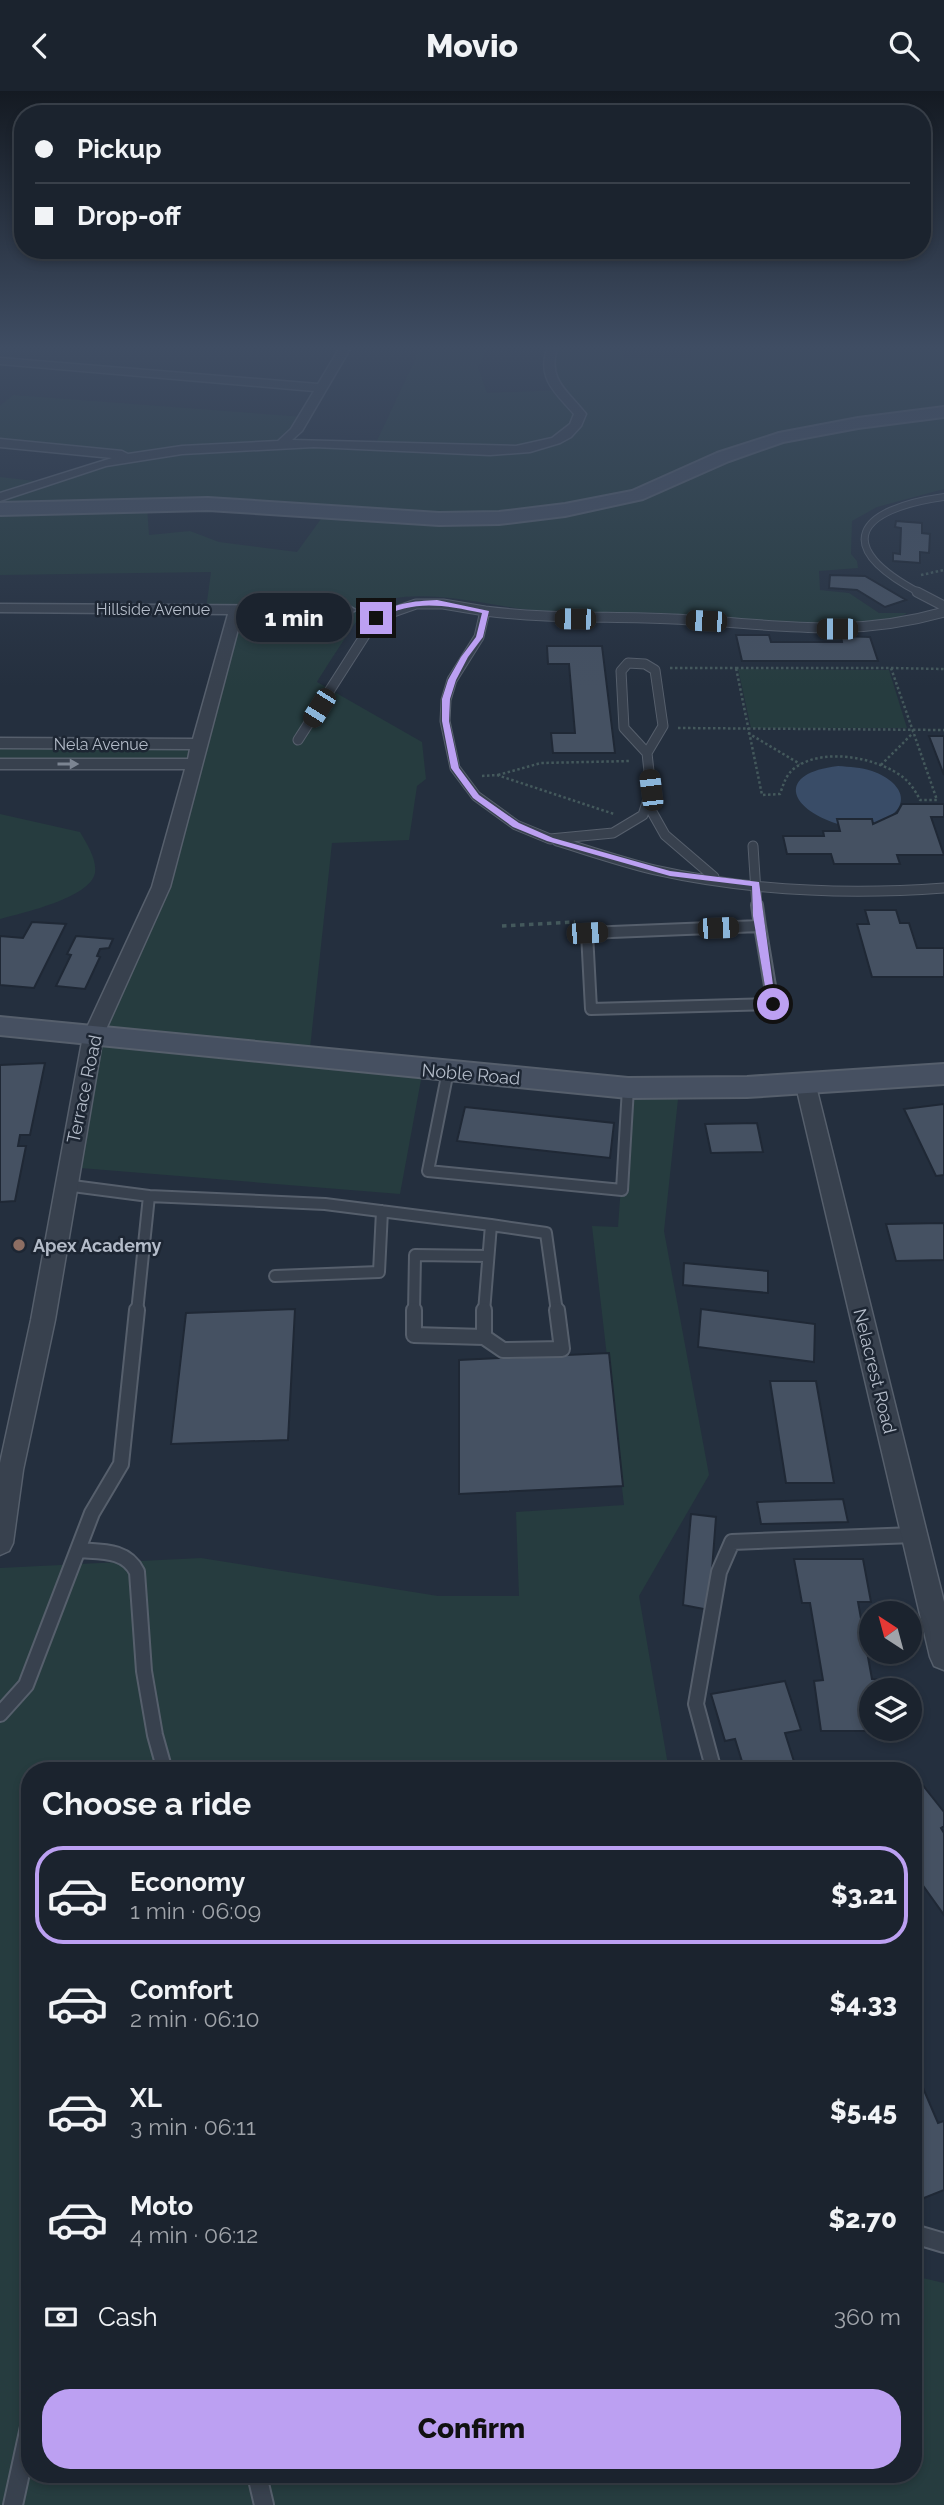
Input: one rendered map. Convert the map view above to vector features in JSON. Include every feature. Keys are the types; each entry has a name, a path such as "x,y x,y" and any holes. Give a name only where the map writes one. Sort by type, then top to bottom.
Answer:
{"street":[{"path":"0,497 117,462"},
{"path":"0,509 208,504 439,519 499,518 565,510 636,495 712,462"},
{"name":"Hillside Avenue","path":"0,608 349,610"},
{"name":"Terrace Road","path":"0,1543 11,1470 43,1320 93,1036 161,887 236,609"},
{"name":"Nela Avenue","path":"0,743 199,754"},
{"name":"Nela Avenue","path":"0,764 199,754"},
{"name":"Noble Road","path":"0,1026 628,1089 701,1090 806,1086 944,1073"},
{"name":"Nelacrest Road","path":"806,1086 944,1657"}],"lane":[{"path":"944,496 925,499 882,513 871,523 866,533 868,555 880,568 944,606"},
{"path":"298,740 376,618 391,609 413,603 437,602 546,618 670,619 824,629 884,628 944,612"},
{"path":"485,611 479,637 452,680 446,699 445,721 455,768 476,796 516,825 550,839 670,873 786,888 892,893 944,888"},
{"path":"550,839 613,833 643,815 651,790 647,753 663,726 655,670 645,664 628,663 621,671 624,728 647,753"},
{"path":"647,803 651,816 687,858 717,879"},
{"path":"753,846 760,926 773,1004 591,1009 587,933 760,926"},
{"path":"448,1071 428,1171 622,1190 628,1089"},
{"path":"65,1185 149,1196 325,1204 546,1233 562,1349 503,1350 484,1337 414,1335 415,1255 487,1256"},
{"path":"0,1714 26,1685 92,1513 121,1464 149,1196"},
{"path":"275,1276 379,1272 382,1212"},
{"path":"484,1337 491,1225"},
{"path":"712,1762 696,1704 719,1572 732,1542 914,1535"},
{"path":"78,1550 115,1554 129,1560 139,1573 139,1622 157,1747 162,1762"},
{"path":"922,2236 944,2243"},
{"path":"13,2505 21,2468"},
{"path":"259,2483 264,2505"}],"path":[{"path":"914,577 944,570"},
{"path":"668,668 944,669"},
{"path":"736,669 762,795 780,794 782,782 790,771 800,765 824,758 845,757 881,765 904,778 920,800 937,800 891,668"},
{"path":"678,728 748,731 944,730"},
{"path":"748,731 800,765"},
{"path":"881,765 913,731"},
{"path":"475,776 497,775 541,763 592,760 648,763"},
{"path":"497,775 622,816"},
{"path":"502,926 568,923"}],"green space":[{"path":"116,462 944,462 944,489 877,507 852,521 851,554 857,561 858,568 819,571 820,590 849,593 879,613 907,613 886,621 824,626 660,613 574,613 421,596 383,601 367,608 358,620 317,682 422,742 426,779 417,786 409,840 332,843 309,1058 423,1069 400,1194 68,1167 93,1036 161,887 196,764 0,764 0,743 201,744 236,610 206,609 211,572 0,575 0,477 44,482","holes":["147,506 326,512 297,552 219,542 190,531 149,535"]},
{"path":"738,669 889,670 907,728 751,728"},
{"path":"0,814 80,832 94,862 95,873 90,882 69,897 0,919"},
{"path":"628,1088 679,1090 664,1231 709,1475 639,1596 667,1762 21,1762 21,2483 922,2483 922,2278 944,2283 944,2505 0,2505 0,1568 201,1558 438,1596 519,1596 516,1512 624,1505 592,1226 618,1227"}],"water":[{"path":"838,766 868,770 893,783 901,798 895,812 873,824 871,819 838,819 838,824 808,809 796,792 798,783 818,770"}],"building":[{"path":"896,521 922,523 922,533 930,534 929,553 920,552 920,563 893,561 893,553 900,554 901,528 895,527"},
{"path":"830,575 865,576 906,600 885,607 857,590 829,588"},
{"path":"736,635 769,635 771,642 842,642 841,636 870,637 878,661 742,661"},
{"path":"547,646 602,646 615,753 553,753 551,733 575,733 569,664 548,664"},
{"path":"929,736 944,736 944,775"},
{"path":"902,804 944,804 944,817 931,817 944,855 897,855 900,864 834,864 831,854 787,854 783,836 824,836 823,831 840,831 837,819 872,819 873,824 897,813"},
{"path":"865,910 896,910 900,923 909,923 917,948 944,948 944,977 872,977 857,924 869,924"},
{"path":"32,922 66,924 34,988 0,985 0,936 23,938"},
{"path":"76,936 113,939 109,948 100,949 97,956 100,957 85,989 56,986 71,955 67,954"},
{"path":"45,1063 30,1135 20,1135 18,1146 26,1146 15,1201 0,1202 0,1065"},
{"path":"944,1104 944,1175 936,1176 904,1109"},
{"path":"465,1107 614,1123 610,1158 457,1141"},
{"path":"757,1123 763,1152 711,1153 705,1124"},
{"path":"944,1223 944,1260 896,1261 886,1224"},
{"path":"684,1263 768,1271 768,1293 683,1285"},
{"path":"295,1309 288,1440 171,1444 186,1313"},
{"path":"701,1309 815,1324 814,1362 698,1347"},
{"path":"609,1353 623,1486 459,1494 459,1360"},
{"path":"770,1381 816,1381 834,1483 786,1483"},
{"path":"843,1499 848,1522 761,1524 757,1502"},
{"path":"691,1514 716,1517 709,1610 683,1605"},
{"path":"794,1559 863,1559 871,1601 858,1602 859,1664 869,1664 872,1678 859,1678 859,1731 821,1731 814,1681 823,1680 810,1603 802,1603"},
{"path":"785,1681 801,1730 785,1733 794,1762 742,1762 735,1739 725,1741 711,1694"},
{"path":"922,1784 944,1812 944,1826 941,1828 944,1833 944,1915 922,1884"},
{"path":"922,2086 938,2123 944,2121 944,2190 922,2199"}],"place":[{"name":"Apex Academy","path":"19,1245"}],"route":[{"path":"376,618 391,609 413,603 437,602 485,611 479,637 464,657 446,699 445,721 455,768 476,796 516,825 550,839 670,873 756,884 758,916 773,1004"}]}
